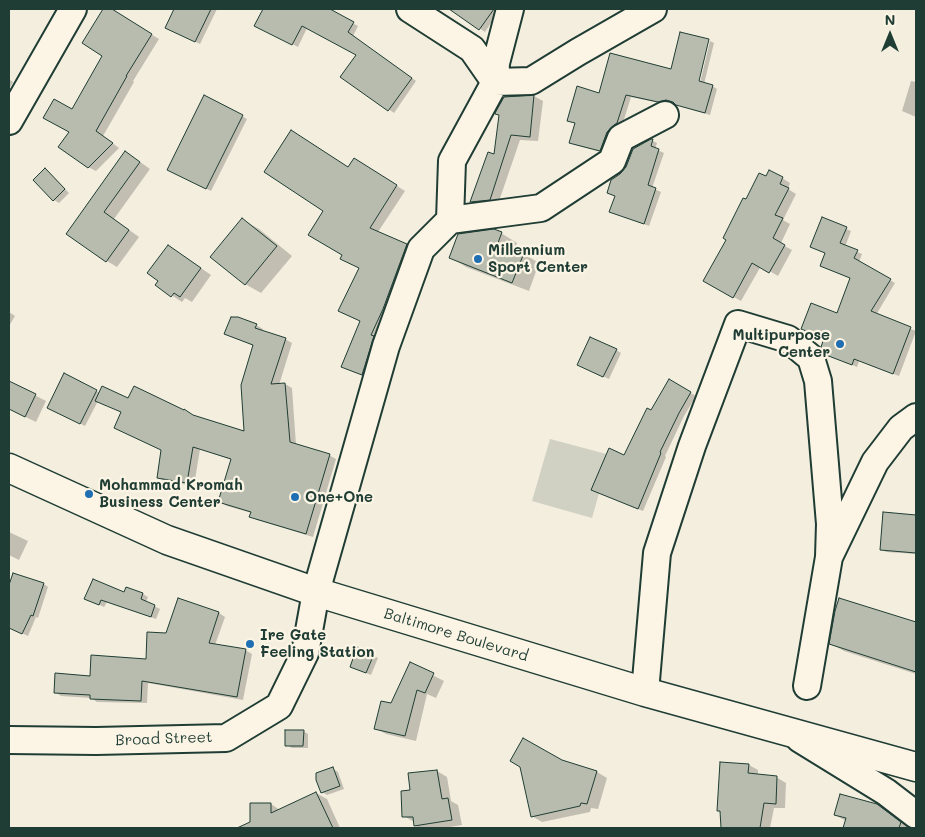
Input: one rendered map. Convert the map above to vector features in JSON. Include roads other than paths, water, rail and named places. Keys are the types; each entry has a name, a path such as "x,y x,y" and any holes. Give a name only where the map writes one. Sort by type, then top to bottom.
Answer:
{"highway":[{"name":"Baltimore Boulevard","path":"9,468 167,540 316,592 645,692 916,767"}],"street":[{"path":"9,121 73,9"},
{"path":"410,9 472,49 495,82"},
{"path":"510,9 496,63 495,82 452,161 450,220 541,208 612,161 621,138 665,115"},
{"path":"495,82 531,82 578,52 653,9"},
{"name":"Broad Street","path":"9,740 96,742 226,738 279,706 305,653 316,592 386,346 422,249 450,220"},
{"path":"645,692 657,553 692,446 738,324 788,340 811,358 818,382 830,524 829,557 807,686"},
{"path":"829,557 876,462 901,428 916,417"},
{"path":"787,731 886,792 916,815"}],"place":[{"name":"Millennium Sport Center","path":"478,259"},
{"name":"Multipurpose Center","path":"840,344"},
{"name":"Mohammad Kromah Business Center","path":"89,494"},
{"name":"One+One","path":"295,497"},
{"name":"Ire Gate Feeling Station","path":"250,644"}]}
